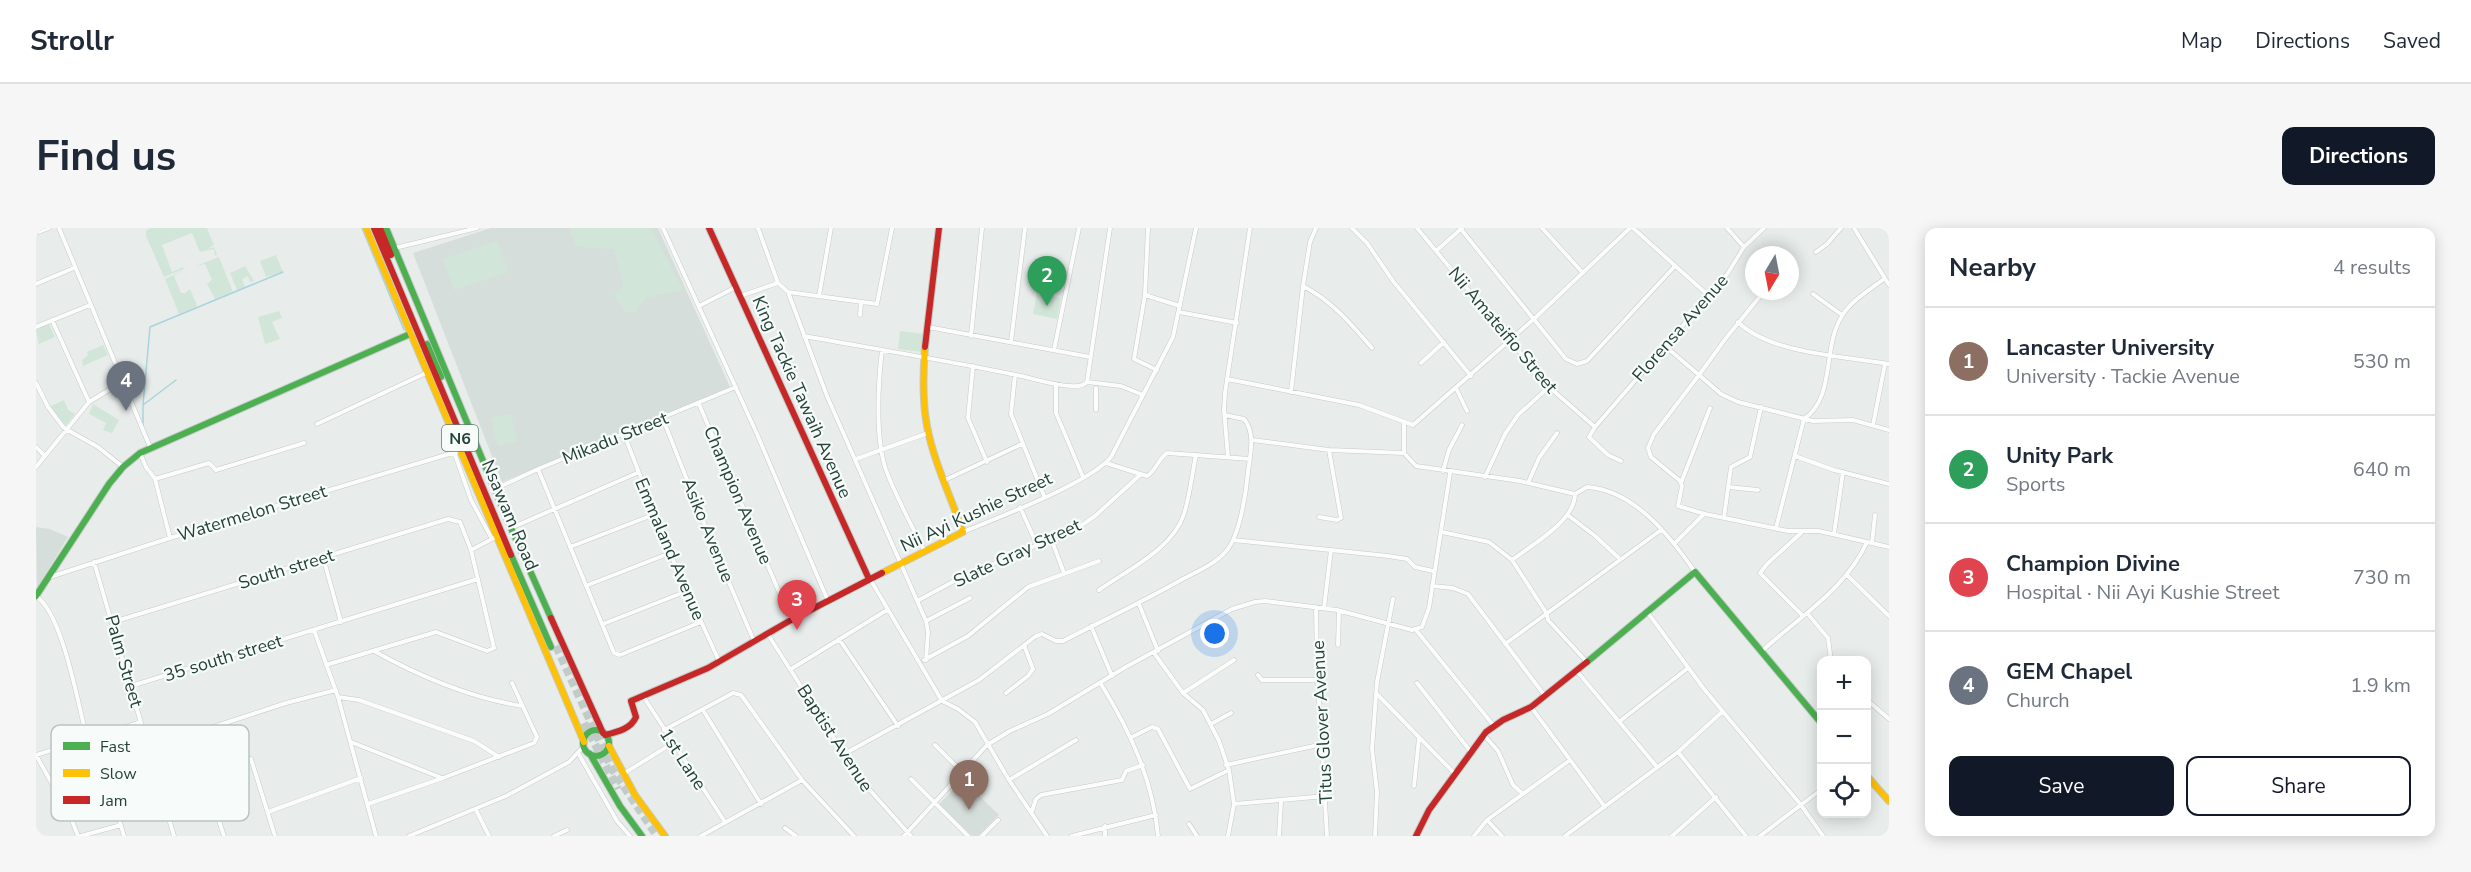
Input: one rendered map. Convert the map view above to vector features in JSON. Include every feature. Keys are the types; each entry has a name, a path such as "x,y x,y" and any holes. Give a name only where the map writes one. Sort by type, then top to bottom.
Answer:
{"main road":[{"path":"366,228 456,451 584,744 620,806 642,836"},
{"name":"Nsawam Road","path":"374,228 448,408 553,646 380,228"},
{"path":"386,228 511,528 609,745 635,795 665,836"},
{"name":"King Tackie Tawaih Avenue","path":"709,228 869,579"},
{"path":"939,228 928,327 924,398 929,433 963,532"},
{"path":"36,596 109,484 123,467 140,453 410,334"},
{"name":"Nii Ayi Kushie Street","path":"618,732 633,724 635,720 631,701 719,661 790,620 963,532"},
{"path":"1417,836 1429,810 1484,735 1494,726 1531,707 1695,572 1817,719"},
{"path":"584,744 589,733 618,732"},
{"path":"589,754 601,755 618,732"},
{"path":"1871,781 1889,801"}],"street":[{"path":"36,232 49,228"},
{"path":"59,228 150,447"},
{"path":"394,248 477,228"},
{"path":"663,228 736,387 828,601"},
{"path":"758,228 778,283 788,292 827,396 926,621 928,632 926,660"},
{"path":"819,296 831,228"},
{"path":"788,292 874,305 878,302 892,228"},
{"path":"971,336 982,228"},
{"path":"1011,342 1025,228"},
{"path":"1054,350 1079,228"},
{"path":"1087,384 1110,228"},
{"path":"1148,228 1145,295 1134,359 1157,370"},
{"name":"Nii Ayi Kushie Street","path":"963,532 1083,477 1106,463 1116,450 1173,337 1196,228"},
{"path":"1228,457 1225,415 1227,379 1250,228"},
{"path":"1291,392 1303,286 1310,242 1316,228"},
{"path":"1352,228 1471,376"},
{"name":"Nii Amateifio Street","path":"1417,228 1549,387 1594,427"},
{"path":"1436,251 1461,228 1566,359 1577,364 1582,364 1676,266"},
{"path":"1542,228 1583,273"},
{"path":"1227,379 1359,405 1413,425 1471,376 1631,228 1709,296"},
{"path":"1727,228 1744,247"},
{"name":"Florensa Avenue","path":"1594,427 1709,296 1728,273 1744,247 1764,228"},
{"path":"1816,252 1827,244 1841,228"},
{"path":"1854,228 1889,285"},
{"path":"36,284 74,268"},
{"path":"1776,528 1804,419 1812,413 1821,397 1834,332 1842,315 1852,304 1884,279"},
{"path":"740,296 778,283"},
{"path":"1303,286 1319,294 1336,307 1372,348"},
{"path":"699,307 736,287"},
{"path":"1813,294 1842,315"},
{"path":"1145,295 1179,309 1237,323"},
{"path":"1681,483 1651,457 1648,448 1659,427 1757,300"},
{"path":"860,315 861,303"},
{"path":"36,327 90,305"},
{"path":"52,320 89,402"},
{"path":"1738,322 1746,330 1763,339 1798,349 1887,364 1873,425"},
{"path":"928,327 1090,357"},
{"path":"804,336 973,366 1056,384 1077,387 1104,383 1121,386 1143,396"},
{"path":"1421,363 1444,342"},
{"path":"1665,346 1728,398 1804,419 1820,422 1845,419 1889,430"},
{"path":"882,350 878,384 882,450 886,469 924,550"},
{"path":"973,366 968,418 987,462"},
{"path":"317,424 426,373"},
{"path":"1015,375 1011,414 1044,496"},
{"path":"36,467 89,402 122,382"},
{"path":"36,383 55,418 67,430 98,447 123,467"},
{"path":"1096,388 1104,383"},
{"path":"1056,384 1056,413 1083,477"},
{"path":"1087,384 1096,388"},
{"name":"Mikadu Street","path":"495,489 736,387"},
{"path":"1485,477 1518,416 1549,387"},
{"path":"1096,388 1096,410"},
{"path":"1456,388 1467,411"},
{"name":"Champion Avenue","path":"699,404 790,620"},
{"path":"1724,517 1732,465 1748,459 1751,453 1761,406"},
{"path":"1710,408 1681,483 1678,506 1705,514 1776,528 1801,532 1819,531 1889,547"},
{"path":"844,754 991,673 1024,645 1042,634 1056,641 1063,641 1139,604 1226,552 1233,540 1246,489 1252,440 1249,427 1244,419 1225,415"},
{"name":"Asiko Avenue","path":"663,419 754,641"},
{"path":"1404,423 1404,453 1416,466 1450,473 1528,483 1575,494 1587,487 1606,490 1630,504 1662,530 1675,543 1695,572"},
{"path":"1443,471 1449,450 1462,425"},
{"path":"1594,427 1589,437 1608,455 1621,461"},
{"path":"856,459 929,433"},
{"path":"1528,483 1539,458 1557,433"},
{"name":"Emmaland Avenue","path":"624,434 670,553 719,661"},
{"path":"1252,440 1329,450 1404,453"},
{"path":"155,479 209,463 216,470 304,443"},
{"path":"945,480 1023,444"},
{"path":"36,447 45,456"},
{"path":"1319,517 1337,520 1341,518 1329,450"},
{"name":"Watermelon Street","path":"47,578 456,451"},
{"path":"140,453 155,479 170,538"},
{"name":"Slate Gray Street","path":"917,601 958,579 1037,545 1052,541 1095,516 1140,475 1150,474 1162,457 1174,453 1196,455"},
{"path":"1099,590 1157,550 1174,533 1184,515 1196,455 1250,459"},
{"path":"1795,456 1889,484"},
{"path":"1106,463 1140,475"},
{"path":"538,469 588,585 614,653 620,655 701,622"},
{"path":"511,528 637,472"},
{"path":"1834,534 1843,472"},
{"path":"1416,630 1425,622 1442,532 1450,473"},
{"path":"1728,487 1758,490"},
{"path":"1512,560 1569,516 1575,503 1575,494"},
{"path":"1020,507 1037,545"},
{"path":"570,547 655,514"},
{"path":"1675,543 1705,514"},
{"path":"1762,651 1805,615 1847,575 1869,543 1875,515"},
{"path":"1569,516 1620,559"},
{"name":"South street","path":"113,622 448,519 460,522 471,550"},
{"path":"1505,644 1662,530"},
{"path":"1442,532 1489,542 1512,560 1547,614 1548,620 1586,661"},
{"path":"1801,532 1760,573 1828,638 1830,656"},
{"path":"326,665 435,632 487,651 491,650 494,643 471,550 494,538"},
{"path":"1233,540 1407,559 1415,567 1433,571"},
{"path":"1052,541 1064,573"},
{"path":"1324,608 1331,550"},
{"path":"588,585 670,553"},
{"path":"323,557 341,622"},
{"path":"919,663 968,636 1028,587 1099,561"},
{"name":"Palm Street","path":"94,562 142,722 132,725"},
{"path":"1847,575 1889,616"},
{"name":"35 south street","path":"131,686 478,579"},
{"path":"869,579 942,701 958,709 975,722 1009,780 1047,836"},
{"path":"1432,586 1454,588 1467,594 1545,696"},
{"path":"603,624 687,591"},
{"path":"36,596 51,613 58,630 84,725"},
{"path":"926,621 970,598"},
{"path":"1376,836 1377,792 1372,749 1376,694 1393,598"},
{"path":"905,834 987,745 1101,684 1232,609 1245,604 1265,601 1339,610 1416,630 1494,726"},
{"path":"1139,604 1156,652 1182,693 1196,702 1211,724 1229,770 1234,804 1228,836"},
{"name":"Titus Glover Avenue","path":"1316,607 1327,836"},
{"path":"791,669 887,610"},
{"path":"1338,645 1339,610"},
{"path":"1648,613 1722,712 1801,805 1823,836"},
{"path":"1091,626 1112,676"},
{"path":"314,630 336,690 376,836"},
{"name":"Baptist Avenue","path":"767,633 844,754 905,834 911,836"},
{"path":"840,639 898,726"},
{"path":"1006,693 1028,676 1033,669 1024,645"},
{"path":"373,650 454,687 522,706"},
{"path":"1182,693 1234,660"},
{"path":"1620,721 1688,668"},
{"path":"1575,670 1657,767"},
{"path":"1258,675 1262,680 1318,680"},
{"path":"368,804 500,757 536,741 512,683"},
{"path":"1416,683 1471,752"},
{"path":"1101,684 1131,737 1143,765 1156,815 1158,836"},
{"path":"221,725 286,703 336,690"},
{"path":"664,730 737,693 741,695 802,780 854,836"},
{"path":"1376,694 1455,774"},
{"name":"1st Lane","path":"642,696 725,822"},
{"path":"338,697 360,700 474,741 500,757"},
{"path":"1871,703 1889,719"},
{"path":"1531,707 1605,807"},
{"path":"703,710 761,804"},
{"path":"1565,836 1678,752 1722,712"},
{"path":"1211,724 1231,713"},
{"path":"1131,737 1152,727 1158,729 1190,789 1229,770"},
{"path":"1484,735 1498,751 1514,785 1523,794"},
{"path":"1414,786 1419,738"},
{"path":"1009,780 1076,740"},
{"path":"351,742 443,778"},
{"path":"623,774 673,743"},
{"path":"410,836 476,810 555,771 578,754 584,744"},
{"path":"1226,765 1323,744"},
{"path":"935,745 961,771"},
{"name":"Palm Street","path":"36,755 51,750"},
{"path":"1678,752 1746,836"},
{"path":"578,754 589,754"},
{"path":"578,754 617,820 630,836"},
{"path":"36,755 51,782"},
{"path":"251,759 275,836"},
{"path":"1474,836 1487,820 1570,760"},
{"path":"1032,811 1036,799 1041,795 1122,780 1127,770 1143,765"},
{"path":"268,812 361,778"},
{"path":"911,779 968,836"},
{"path":"701,836 802,780"},
{"path":"1760,836 1817,792"},
{"path":"1234,804 1281,802 1326,796"},
{"path":"1672,836 1716,797"},
{"path":"1280,836 1281,802"},
{"path":"476,810 489,836"},
{"path":"1072,836 1156,815"},
{"path":"982,836 998,820"},
{"path":"1487,820 1503,836"},
{"path":"72,821 80,836 121,825"},
{"path":"120,821 124,836"},
{"path":"170,821 174,836"},
{"path":"219,821 224,836"},
{"path":"1189,824 1197,836"},
{"path":"1105,826 1105,836"},
{"path":"785,828 796,836"},
{"path":"554,836 567,830"}],"shaded area":[{"path":"491,228 658,228 730,387 502,482 413,253"},
{"path":"36,527 50,529 68,537 37,588"},
{"path":"963,780 999,815 978,836 972,836 939,804"}],"green space":[{"path":"150,228 207,228 214,245 207,249 214,247 217,254 215,256 214,249 200,252 192,233 162,245 172,272 183,267 184,269 164,277 146,236 146,231"},
{"path":"569,228 651,228 683,290 646,298 635,312 625,312 614,295 622,289 623,281 614,249 576,247"},
{"path":"497,241 508,272 454,290 443,259"},
{"path":"276,255 283,272 266,277 260,261"},
{"path":"219,257 233,292 215,299 207,284 212,280 205,264 196,266"},
{"path":"245,266 254,281 250,282 248,276 242,279 245,287 237,290 230,273"},
{"path":"184,270 174,276 181,293 190,289 197,305 179,314 165,279"},
{"path":"1037,293 1061,298 1057,319 1033,314"},
{"path":"279,311 282,318 272,322 280,339 265,344 258,317"},
{"path":"49,324 55,337 39,344 36,330"},
{"path":"900,331 925,334 922,352 898,349"},
{"path":"103,345 108,355 83,366 82,360 88,355 87,352"},
{"path":"64,400 68,410 75,414 66,425 61,422 51,406"},
{"path":"93,404 119,420 112,433 103,430 106,423 89,414"},
{"path":"511,414 517,441 498,446 491,418"}],"waterway":[{"path":"362,228 404,330"},
{"path":"143,405 150,327 283,272"},
{"path":"143,425 143,405 176,380"}],"tunnel":[{"path":"556,646 612,769 657,836"},
{"path":"584,723 618,789"}],"traffic: fast":[{"path":"386,228 551,618"},
{"path":"36,596 109,484 123,467 140,453 410,334"},
{"path":"427,344 441,377"},
{"path":"511,555 551,647"},
{"path":"1587,662 1695,572 1817,718"},
{"path":"596,730 605,734 609,743 605,752 596,756 587,752 583,743 587,734 596,730"},
{"path":"590,754 620,806 642,836"}],"traffic: slow":[{"path":"366,228 584,742"},
{"path":"882,573 963,532 938,467 927,426 923,386 925,347"},
{"path":"609,746 635,795 665,836"},
{"path":"1871,781 1889,801"}],"traffic: jam":[{"path":"374,228 511,555"},
{"path":"380,228 391,255"},
{"path":"709,228 869,579"},
{"path":"925,347 939,228"},
{"path":"605,735 623,729 634,721 636,717 631,701 708,668 791,620 882,573"},
{"path":"551,618 603,733"},
{"path":"1416,836 1429,810 1486,732 1503,720 1531,707 1587,662"}],"place":[{"name":"Unity Park","path":"1047,306"},
{"name":"GEM Chapel","path":"126,411"},
{"name":"Champion Divine","path":"797,630"},
{"name":"Lancaster University","path":"969,810"}]}
